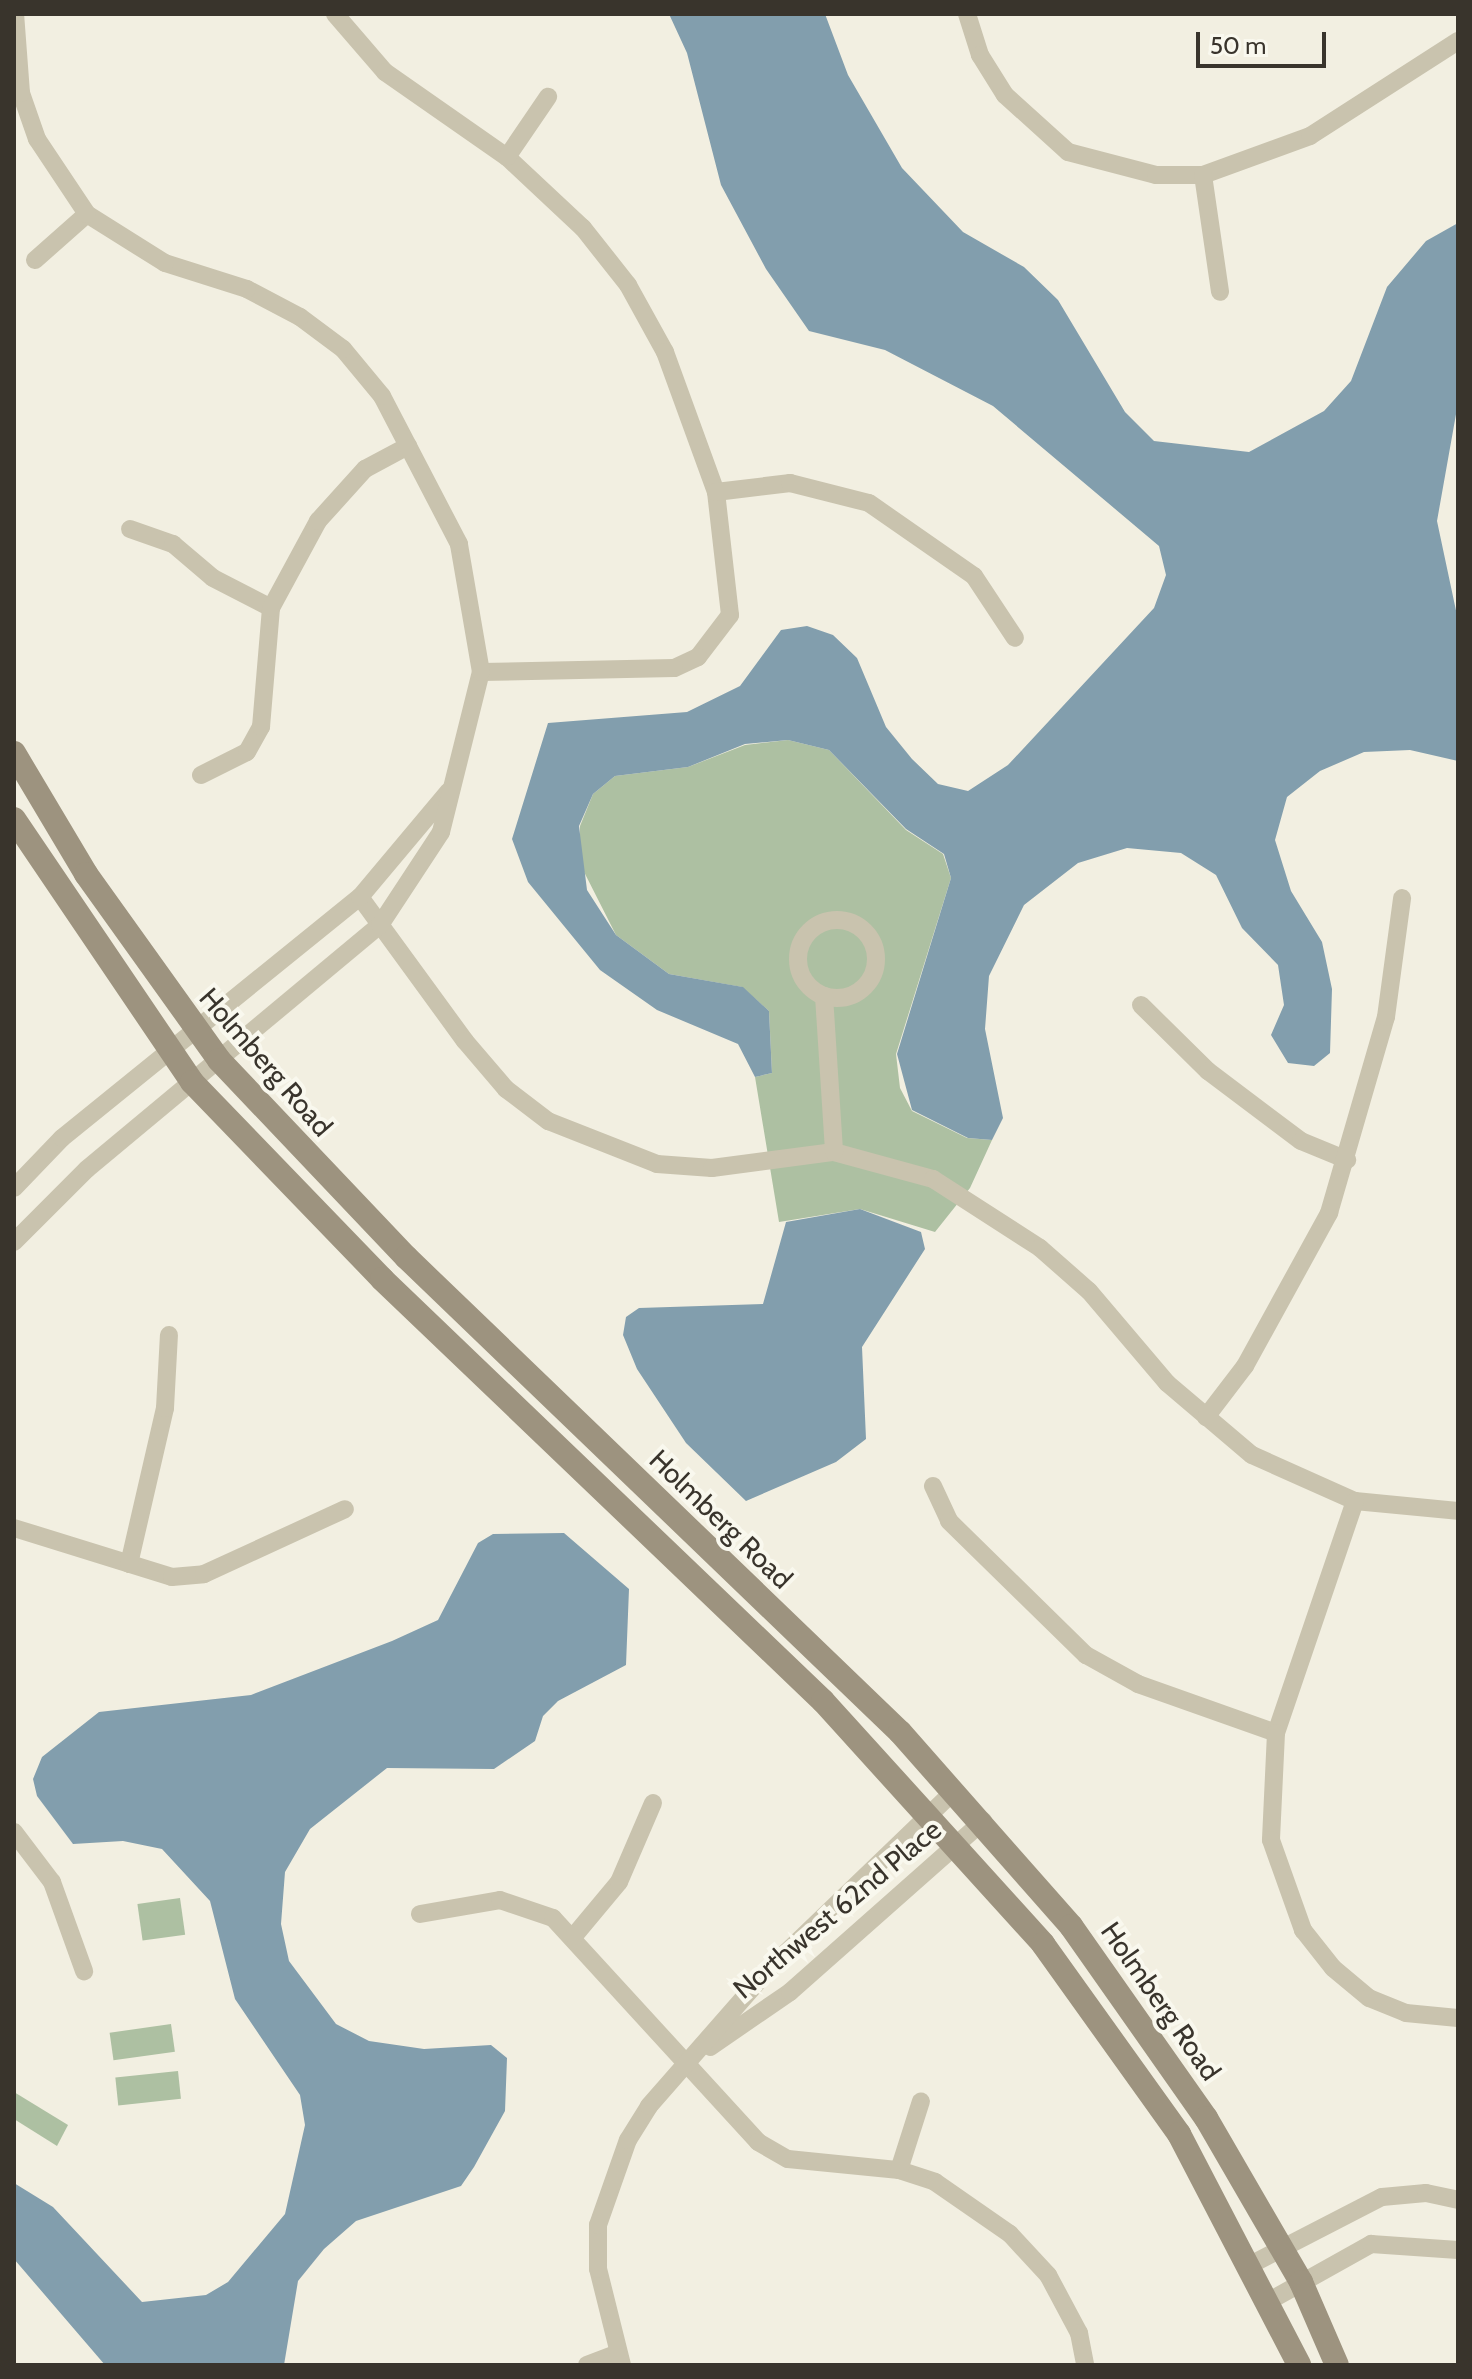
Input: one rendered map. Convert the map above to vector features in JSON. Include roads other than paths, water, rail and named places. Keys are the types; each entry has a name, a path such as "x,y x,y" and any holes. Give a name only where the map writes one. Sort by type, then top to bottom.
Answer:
{"street":[{"path":"14,1242 77,1178 380,925 421,870 458,778 481,672 459,544 382,396 343,349 300,317 247,289 165,263 87,214 37,139 21,93 15,14"},
{"path":"335,14 385,72 507,157 583,228 628,285 665,352 716,492 730,615 698,657 674,668 481,672"},
{"path":"967,14 980,55 1005,95 1068,152 1111,168 1203,175 1252,161 1365,107 1458,41"},
{"path":"507,157 548,97"},
{"path":"1203,175 1220,292"},
{"path":"35,260 87,214"},
{"path":"201,775 247,752 261,727 271,608 339,494 365,469 408,446"},
{"path":"716,492 790,483 869,503 974,576 1015,638"},
{"path":"130,529 173,544 213,578 271,608"},
{"name":"Holmberg Road","path":"14,753 86,874 219,1060 406,1257 983,1821 1142,2022 1282,2248 1301,2282 1337,2365"},
{"path":"14,1188 170,1050 360,897 458,778"},
{"path":"14,819 192,1082 382,1279 931,1814 1043,1944 1163,2111 1252,2264 1299,2365"},
{"path":"360,897 506,1089 548,1121 657,1164 712,1168 834,1152 933,1179 1040,1248 1206,1417 1252,1455 1355,1501 1458,1511"},
{"path":"1206,1417 1286,1297 1347,1160 1386,1017 1402,898"},
{"path":"824,996 858,993 875,971 870,938 848,920 819,923 799,947 801,971 824,996 834,1152"},
{"path":"1141,1005 1208,1071 1301,1141 1347,1160"},
{"path":"129,1564 165,1408 169,1335"},
{"path":"933,1486 949,1521 1086,1655 1138,1684 1276,1733"},
{"path":"1355,1501 1276,1733 1271,1840 1303,1930 1369,1998 1406,2013 1458,2018"},
{"path":"14,1528 172,1577 204,1574 345,1509"},
{"name":"Northwest 62nd Place","path":"619,2360 598,2225 628,2140 685,2065 767,1971 954,1791"},
{"path":"574,1936 619,1882 653,1803"},
{"name":"Northwest 62nd Place","path":"685,2065 790,1992 983,1821"},
{"path":"14,1832 52,1882 84,1971"},
{"path":"420,1914 500,1900 553,1918 574,1936 685,2065 758,2142 788,2159 899,2170 962,2197 1010,2234 1048,2275 1079,2333 1085,2365"},
{"path":"899,2170 921,2101"},
{"path":"1252,2264 1382,2197 1426,2193 1458,2200"},
{"path":"1271,2300 1371,2244 1458,2250"},
{"path":"587,2365 619,2360"}],"water":[{"path":"669,14 825,14 848,75 902,168 963,232 1024,267 1058,300 1125,412 1154,441 1249,452 1324,411 1351,381 1387,287 1426,241 1458,223 1458,403 1437,521 1458,620 1458,761 1410,750 1364,752 1320,771 1287,797 1275,840 1291,891 1322,942 1332,989 1330,1053 1314,1066 1288,1063 1271,1035 1284,1005 1278,965 1242,928 1216,875 1181,853 1127,848 1078,863 1024,905 989,976 985,1029 1003,1118 992,1140 968,1138 912,1110 897,1054 951,878 944,854 906,829 829,750 788,740 745,744 688,767 615,776 593,794 579,826 587,890 616,935 669,974 743,987 769,1011 772,1073 755,1077 738,1044 657,1010 600,970 528,882 512,839 548,723 687,712 740,686 781,630 807,626 833,635 857,658 886,727 912,759 938,784 968,791 1008,765 1154,608 1166,575 1159,546 993,406 885,350 809,331 766,269 721,185 687,53"},
{"path":"860,1209 921,1232 925,1249 862,1347 866,1439 836,1462 746,1501 686,1443 637,1369 623,1335 626,1317 639,1308 763,1304 786,1222"},
{"path":"564,1533 629,1589 626,1665 558,1701 543,1716 535,1741 494,1769 387,1768 310,1829 285,1872 281,1924 289,1961 336,2024 369,2041 424,2049 491,2045 507,2058 505,2111 461,2186 356,2221 324,2249 298,2281 284,2365 105,2365 14,2259 14,2183 53,2207 142,2302 206,2295 228,2282 285,2214 305,2125 300,2095 235,1999 210,1901 162,1849 123,1841 73,1844 37,1796 33,1779 42,1757 99,1712 251,1695 392,1641 438,1620 478,1543 493,1534"}]}
